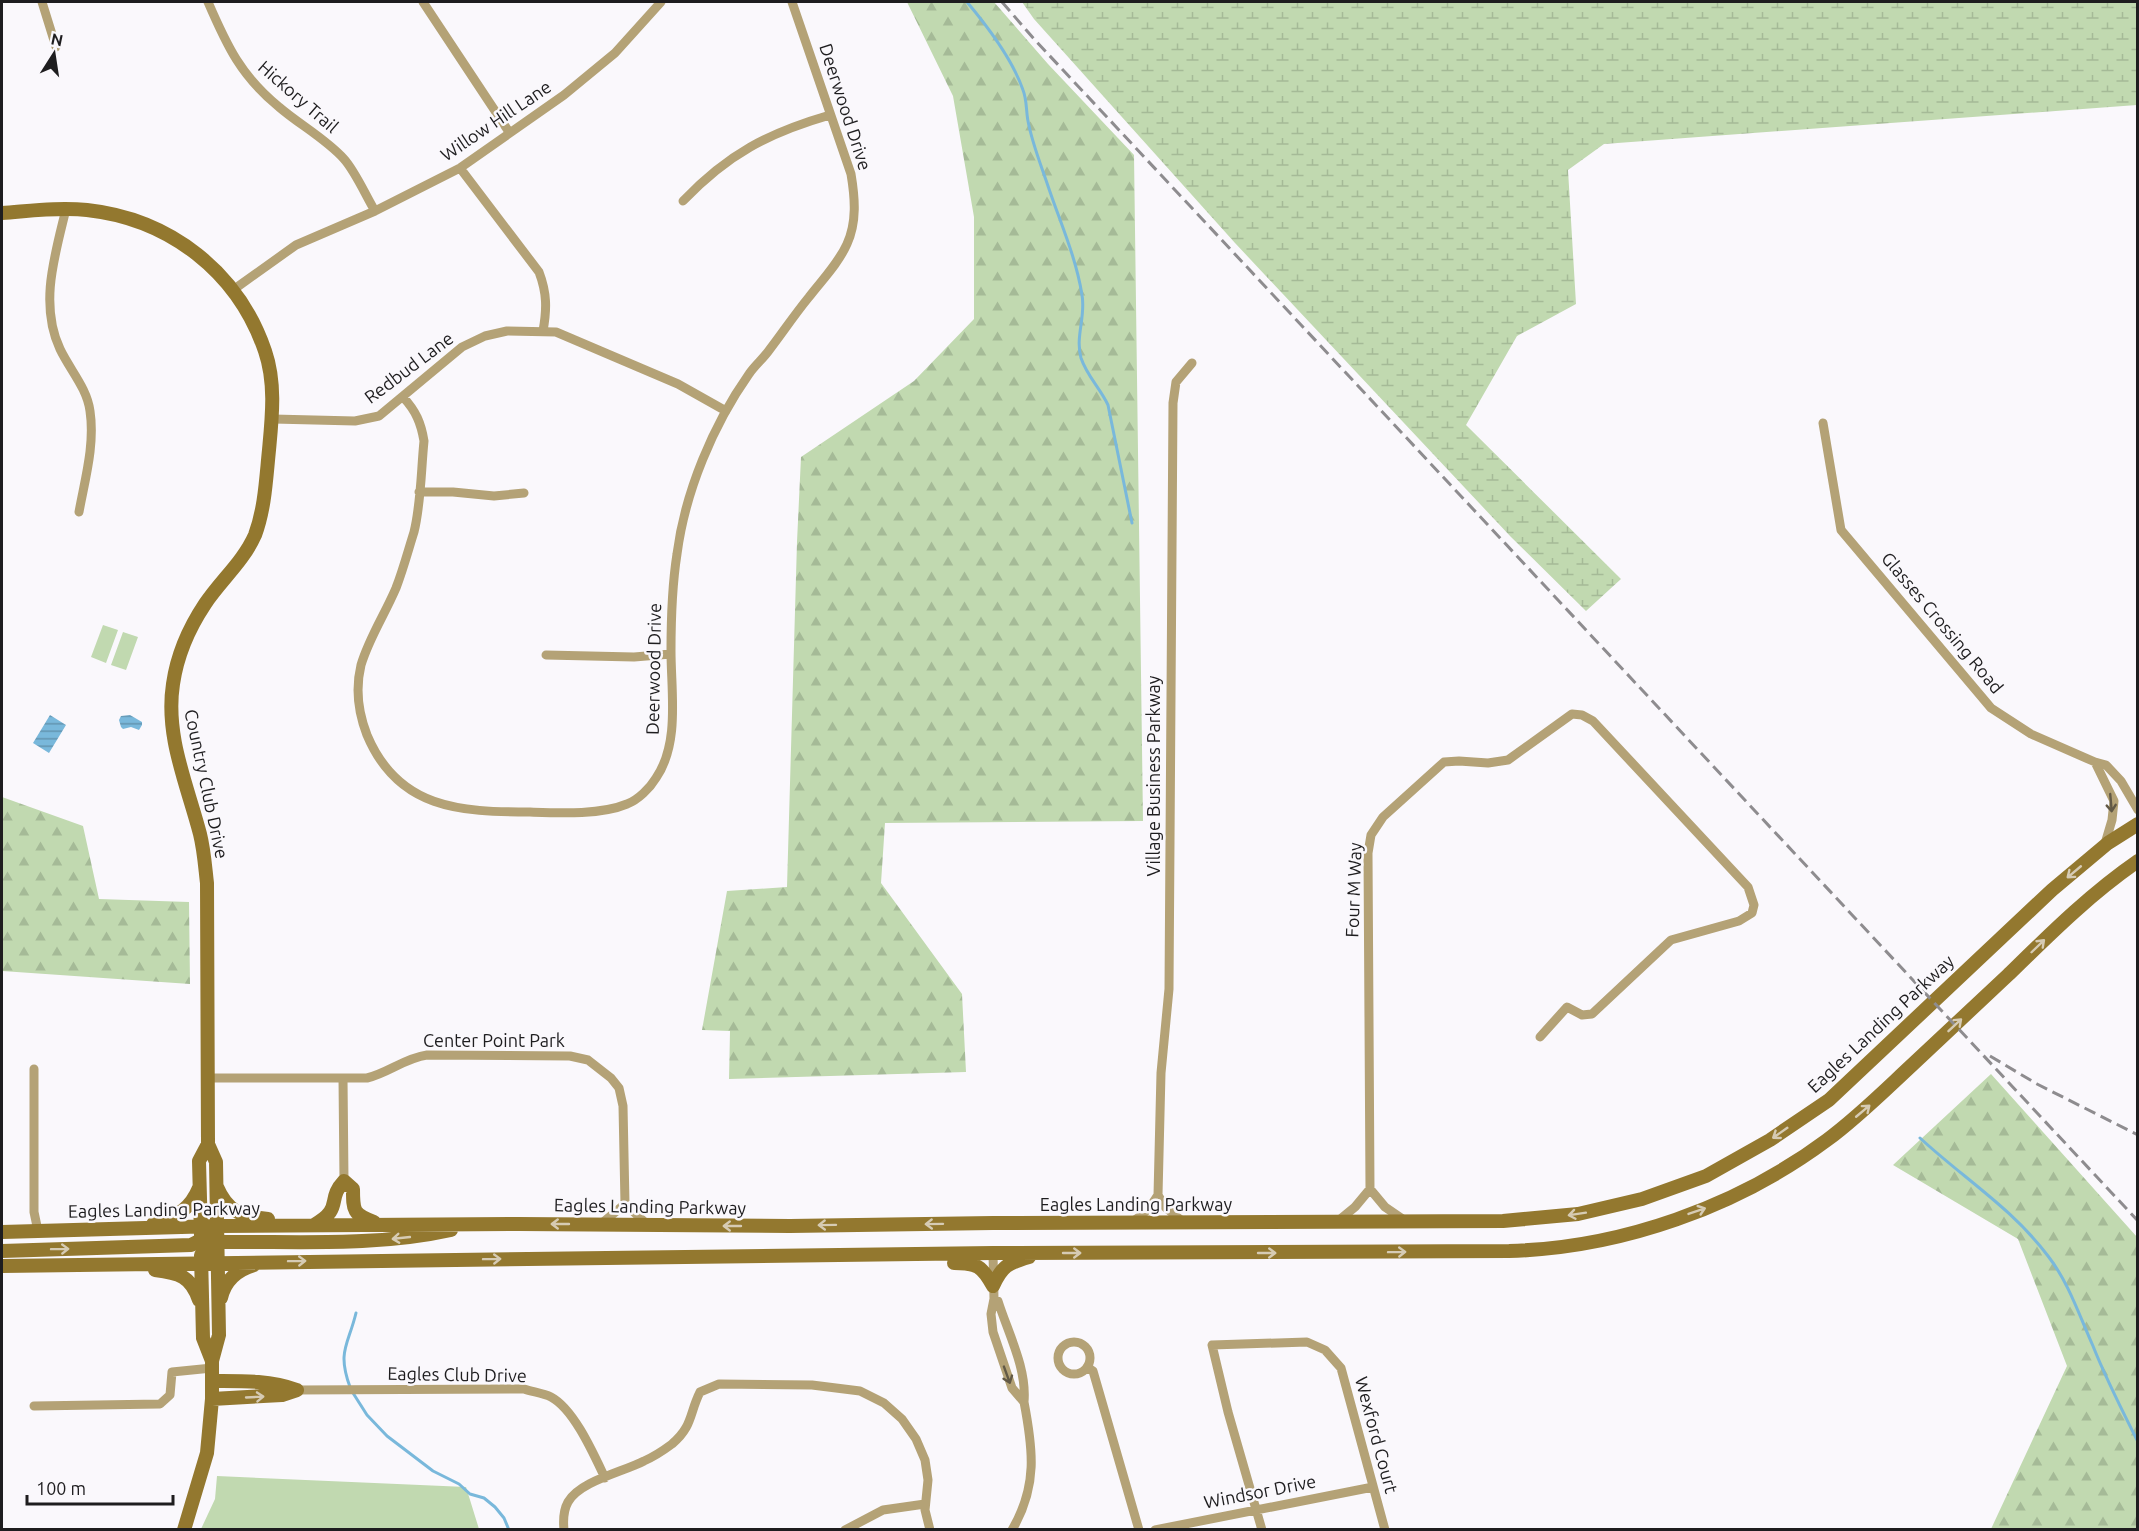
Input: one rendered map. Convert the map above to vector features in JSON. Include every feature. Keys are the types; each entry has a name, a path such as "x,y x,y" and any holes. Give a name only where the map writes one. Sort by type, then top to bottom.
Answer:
{"main road":[{"name":"Country Club Drive","path":"2,213 88,210 155,228 178,241 205,260 226,279 243,304 266,352 271,381 273,419 262,510 244,556 205,604 192,626 181,651 170,707 180,766 204,855 207,883 208,1144 216,1162 218,1242 219,1335 212,1370 207,1454 184,1530"},
{"name":"Eagles Landing Parkway","path":"2,1232 140,1228 201,1233 217,1226 314,1225 601,1224 649,1226 1503,1221 1567,1215 1642,1199 1706,1176 1770,1140 1828,1100 2052,890 2104,847 2138,824"},
{"path":"2,1266 993,1253 1530,1250 1585,1244 1642,1230 1712,1206 1775,1174 1827,1141 1869,1106 2068,917 2112,879 2138,861"},
{"name":"Country Club Drive","path":"208,1144 200,1161 202,1308 203,1338 212,1370"},
{"path":"216,1185 224,1201 235,1212 314,1225 331,1214 335,1190 344,1180 353,1189 353,1208 359,1216 382,1225"},
{"path":"140,1228 183,1212 195,1198 200,1186"},
{"path":"202,1262 209,1245 218,1242 377,1240 429,1235 479,1224"},
{"path":"2,1251 172,1247 191,1245 201,1233"},
{"path":"994,1296 999,1272 1008,1264 1046,1253"},
{"path":"826,1256 877,1263 971,1263 981,1268 994,1296"},
{"path":"219,1309 222,1292 238,1270 269,1261"},
{"path":"99,1265 177,1274 191,1283 202,1308"},
{"path":"212,1370 252,1381 280,1384 297,1390"},
{"path":"212,1399 282,1395 297,1390"}],"street":[{"path":"42,2 56,47"},
{"name":"Hickory Trail","path":"208,2 238,66 253,84 277,106 329,145 346,161 375,211"},
{"path":"423,2 509,132"},
{"name":"Willow Hill Lane","path":"233,290 296,245 375,211 460,168 564,95 615,52 661,2"},
{"name":"Deerwood Drive","path":"404,397 416,410 424,441 415,528 396,587 361,666 357,702 371,743 383,765 403,786 431,801 454,808 484,812 585,813 628,804 645,791 656,778 665,761 671,735 672,602 677,551 697,472 726,411 750,372 835,265 847,244 854,221 851,174 792,2"},
{"path":"683,201 706,176 728,160 784,130 830,115"},
{"path":"460,168 539,272 545,289 547,310 543,331"},
{"path":"66,209 54,261 49,308 57,341 81,384 90,410 91,444 79,512"},
{"name":"Redbud Lane","path":"273,419 355,421 378,416 404,397 441,362 462,347 484,336 507,331 556,332 678,384 726,411"},
{"name":"Village Business Parkway","path":"1158,1195 1161,1073 1169,989 1173,403 1176,382 1192,363"},
{"name":"Glasses Crossing Road","path":"1823,423 1841,530 1991,708 2031,734 2106,765 2121,781 2138,810"},
{"path":"419,492 453,492 494,496 524,493"},
{"path":"546,655 633,657 671,654"},
{"name":"Four M Way","path":"1370,1189 1368,853 1371,835 1383,817 1444,762 1488,764 1508,760 1572,714 1582,715 1593,721 1748,887 1754,905 1752,913 1739,921 1671,940 1592,1014 1582,1015 1567,1007 1540,1036"},
{"path":"2095,762 2114,801 2112,820 2104,847"},
{"path":"2121,781 2138,793"},
{"name":"Center Point Park","path":"208,1078 367,1078 381,1075 414,1057 427,1055 570,1056 588,1060 620,1088 623,1106 625,1204"},
{"path":"34,1069 34,1212 38,1231"},
{"path":"343,1078 344,1180"},
{"path":"1337,1222 1370,1189 1385,1207 1406,1222"},
{"path":"1129,1224 1146,1212 1158,1195 1170,1212 1187,1223"},
{"path":"601,1224 625,1204 649,1226"},
{"path":"993,1253 994,1296 1002,1334 998,1350 1012,1388 1024,1402"},
{"path":"994,1296 998,1301 1023,1375 1024,1402 1031,1439 1033,1465 1028,1494 1015,1528"},
{"name":"Wexford Court","path":"1257,1509 1228,1412 1212,1345 1307,1342 1325,1350 1341,1368 1385,1530"},
{"path":"1087,1367 1093,1371 1139,1530"},
{"path":"34,1406 160,1404 170,1395 172,1372 212,1370"},
{"path":"564,1530 563,1515 568,1502 577,1492 646,1461 672,1444 688,1427 700,1392 718,1384 812,1385 860,1391 884,1402 902,1419 916,1439 925,1460 928,1480 925,1510 930,1530"},
{"name":"Eagles Club Drive","path":"297,1390 524,1389 552,1397 578,1425 605,1478"},
{"name":"Windsor Drive","path":"1155,1530 1373,1487"},
{"path":"845,1530 883,1510 925,1504"},
{"path":"1257,1509 1262,1530"}],"green space":[{"path":"907,2 994,2 1048,64 1134,155 1143,821 885,823 881,883 962,994 966,1072 729,1079 730,1031 702,1030 727,891 787,887 801,457 914,381 974,319 974,217 953,96"},
{"path":"1022,2 2137,2 2137,105 1604,144 1568,170 1576,304 1517,336 1466,425 1621,579 1586,611 1511,537 1235,243 1034,19"},
{"path":"103,625 118,630 106,663 91,657"},
{"path":"123,632 138,637 126,670 111,665"},
{"path":"2,797 83,826 99,899 189,902 190,984 2,971"},
{"path":"1991,1074 2137,1237 2137,1529 1991,1529 2067,1366 2018,1239 1893,1165"},
{"path":"217,1476 466,1487 479,1529 201,1529 215,1499"}],"water":[{"path":"50,715 66,725 49,753 33,743"},
{"path":"130,715 142,722 139,730 121,727 119,720 121,716"}],"waterway":[{"path":"967,2 1006,55 1024,94 1034,146 1072,253 1079,281 1083,303 1079,342 1081,358 1108,405 1132,523"},
{"path":"1920,1138 2003,1208 2048,1256 2068,1288 2138,1442"},
{"path":"350,1387 344,1356 356,1313"},
{"path":"353,1393 367,1415 387,1436 433,1471 459,1484 470,1494 484,1498 504,1518 509,1530"}],"railway":[{"path":"1002,2 1034,39 2138,1221"},
{"path":"1990,1056 2037,1084 2138,1135"}]}
